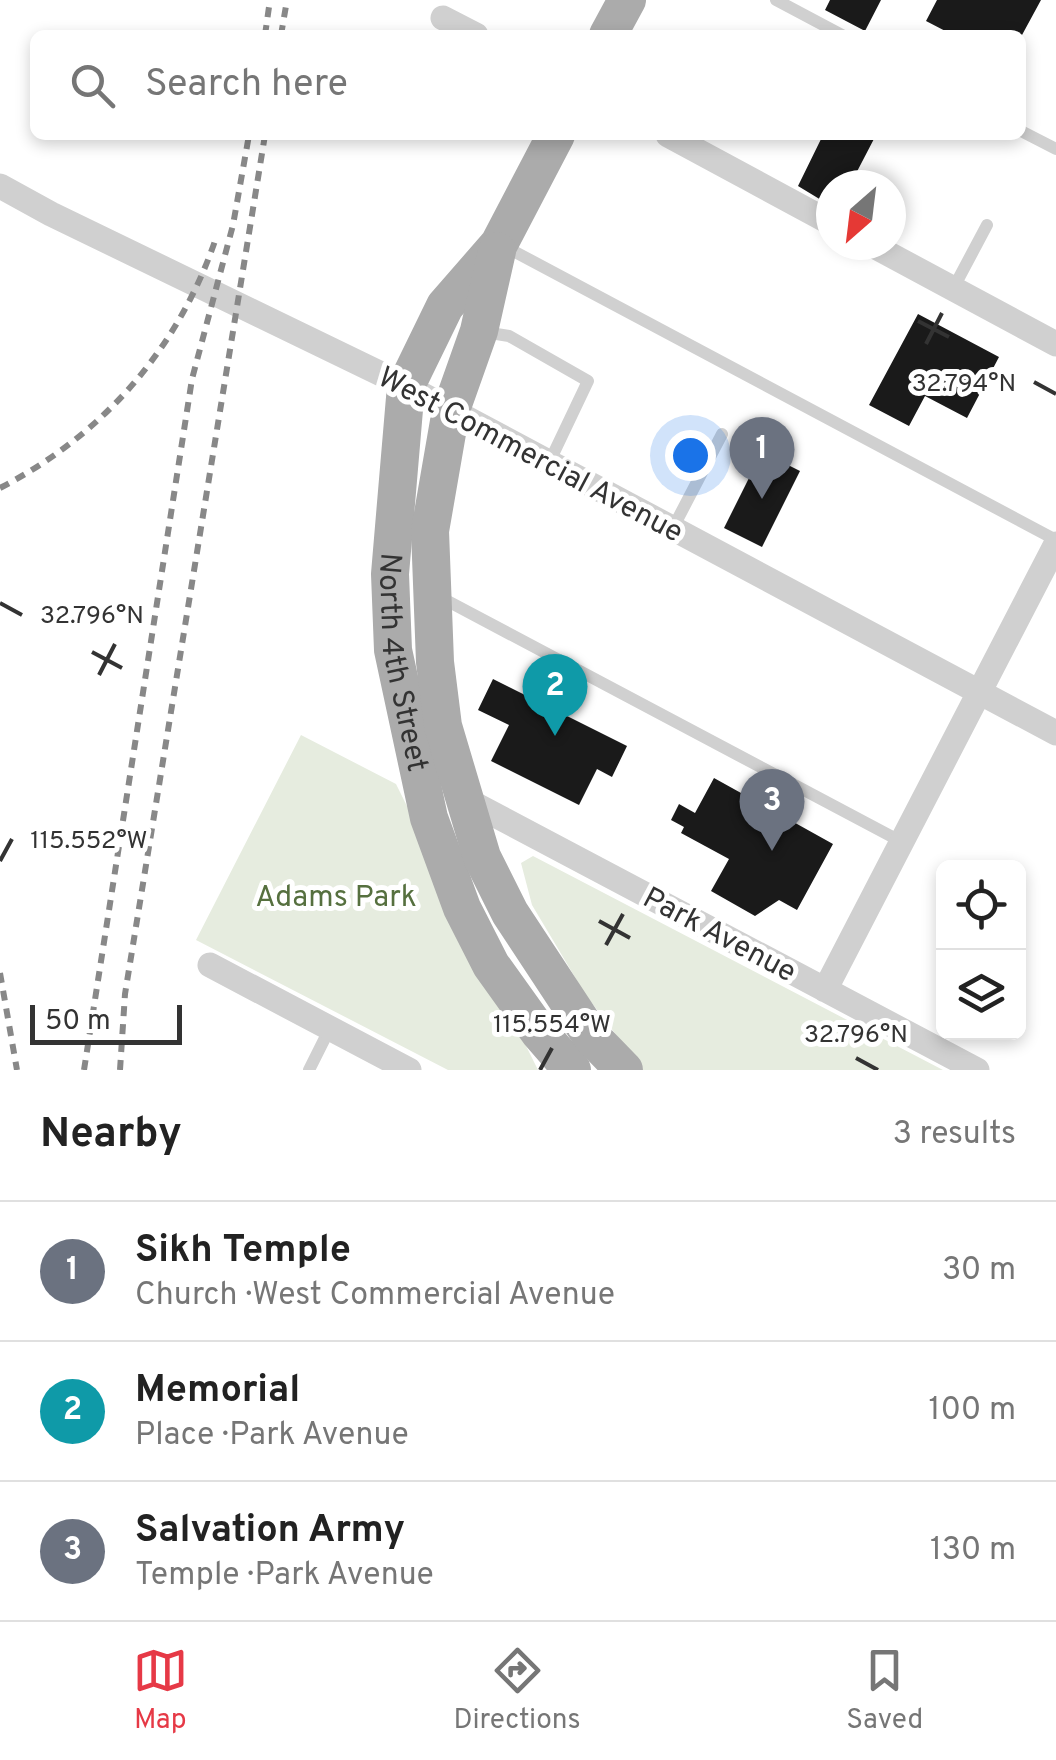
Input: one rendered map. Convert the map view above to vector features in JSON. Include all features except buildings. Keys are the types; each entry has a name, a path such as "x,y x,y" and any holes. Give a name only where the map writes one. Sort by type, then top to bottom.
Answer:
{"main road":[{"path":"611,30 627,0"},
{"name":"North 4th Street","path":"553,140 499,244 445,306 406,386 390,574 393,650 430,818 462,908 491,965 572,1070"},
{"name":"North 4th Street","path":"499,244 478,330 450,410 430,531 435,662 443,726 482,858 510,912 591,1036 624,1070"}],"street":[{"path":"442,18 466,30"},
{"path":"677,140 816,215"},
{"name":"West Commercial Avenue","path":"0,186 406,386 1056,733"},
{"path":"900,260 1056,344"},
{"path":"824,990 1056,542"},
{"name":"Park Avenue","path":"462,798 976,1070"},
{"path":"210,965 409,1070"}],"lane":[{"path":"776,0 833,30"},
{"path":"1026,134 1056,150"},
{"path":"953,288 986,226"},
{"path":"499,244 1056,542"},
{"path":"478,330 509,336 588,381 549,462"},
{"path":"673,528 722,434"},
{"path":"432,593 902,842"},
{"path":"309,1070 330,1028"}],"green space":[{"name":"Adams Park","path":"301,735 396,784 538,1070 448,1070 196,940"},
{"path":"533,856 943,1070 643,1070 585,994 532,905 521,863"}],"railway":[{"path":"266,30 270,0"},
{"path":"282,30 287,0"},
{"path":"84,1070 192,379 233,225 248,140"},
{"path":"120,1070 125,994 264,140"},
{"path":"0,488 72,442 133,384 181,316 216,238"},
{"path":"0,973 17,1070"}],"place":[{"name":"Sikh Temple","path":"762,499"},
{"name":"Memorial","path":"555,736"},
{"name":"Salvation Army","path":"772,851"}]}
